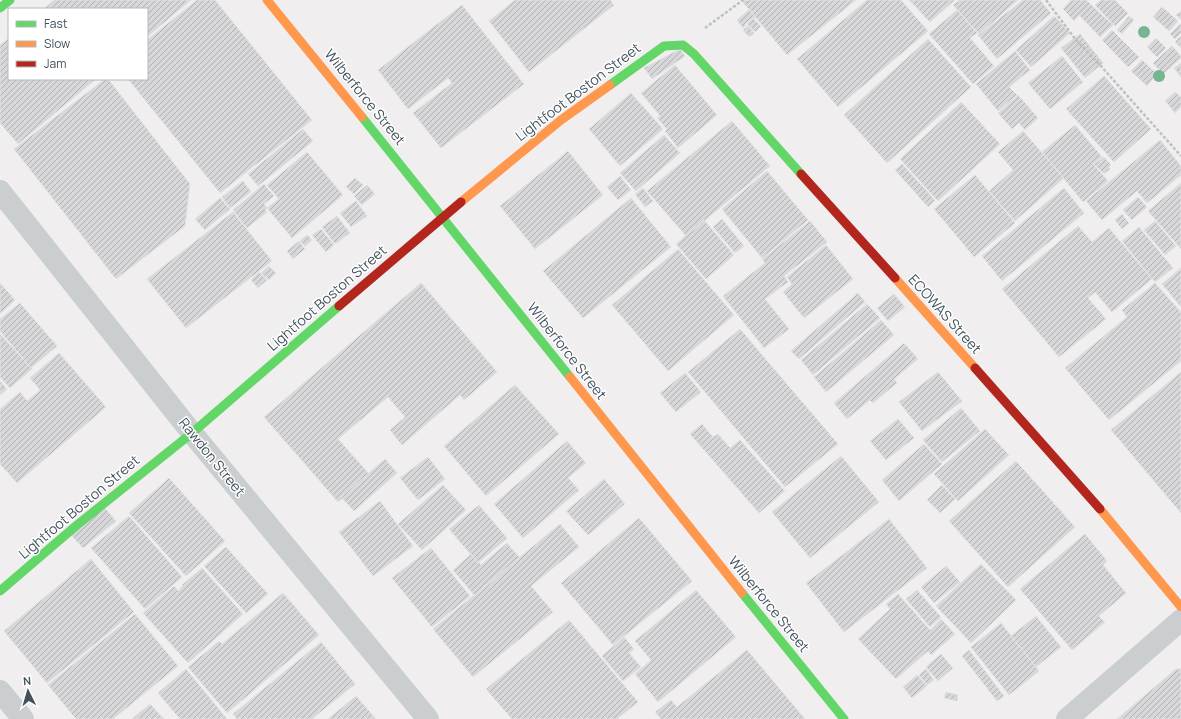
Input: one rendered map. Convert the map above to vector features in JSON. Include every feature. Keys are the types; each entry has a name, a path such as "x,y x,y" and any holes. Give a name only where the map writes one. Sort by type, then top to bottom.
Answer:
{"street":[{"path":"0,8 10,0"},
{"name":"Wilberforce Street","path":"267,0 444,217 701,542 844,719"},
{"name":"Lightfoot Boston Street","path":"0,591 77,525 192,433 444,217 561,120 664,46 683,45"},
{"name":"ECOWAS Street","path":"683,45 694,54 1086,492 1181,607"},
{"name":"Rawdon Street","path":"0,191 192,433 428,719"},
{"path":"1067,719 1181,620"},
{"path":"0,691 23,719"}],"path":[{"path":"683,45 743,0"},
{"path":"1046,0 1076,40 1181,156"}],"building":[{"path":"54,0 191,0 148,36 148,8 45,8"},
{"path":"197,0 215,0 312,120 220,193 129,80 148,80 148,39"},
{"path":"515,0 610,0 614,5 529,72 489,21"},
{"path":"856,0 787,55 742,1"},
{"path":"867,0 901,0 928,31 838,107 797,59"},
{"path":"909,0 955,0 930,22"},
{"path":"960,0 1018,0 979,34 953,5"},
{"path":"1023,0 1040,0 1051,13 997,59 978,35"},
{"path":"1071,0 1086,0 1113,25 1100,37 1079,15 1074,21 1063,9"},
{"path":"1101,0 1115,0 1128,13 1115,26 1095,5"},
{"path":"462,5 524,84 441,148 413,113 452,83 448,78 408,109 378,70"},
{"path":"1162,7 1178,21 1169,31 1153,17"},
{"path":"750,9 756,18 755,19 754,17 745,24 746,25 743,28 737,20"},
{"path":"957,10 977,33 970,38 994,66 973,84 929,34"},
{"path":"1181,11 1181,20 1176,15"},
{"path":"1054,16 1070,33 1031,67 1016,50"},
{"path":"1129,16 1134,20 1122,34 1117,30"},
{"path":"753,18 761,26 755,32 747,24"},
{"path":"1180,24 1181,33 1175,39 1170,34"},
{"path":"748,26 754,33 749,37 743,30"},
{"path":"1112,30 1139,57 1128,67 1102,40"},
{"path":"1080,34 1103,63 1085,78 1061,48"},
{"path":"1181,36 1181,48 1175,42"},
{"path":"1156,38 1166,48 1157,57 1147,47"},
{"path":"8,39 8,80 95,80 18,144 0,123 0,45"},
{"path":"928,39 971,87 887,163 844,115"},
{"path":"1172,46 1181,58 1163,74 1153,63"},
{"path":"680,49 685,56 652,79 644,68"},
{"path":"1015,51 1030,70 1009,87 1017,95 998,111 976,84"},
{"path":"1062,56 1083,82 1050,109 1028,83"},
{"path":"1142,60 1157,74 1147,86 1131,71"},
{"path":"1181,63 1181,77 1174,68"},
{"path":"675,65 717,115 678,148 665,131 667,129 657,118 660,116 641,93"},
{"path":"1104,76 1151,129 1114,162 1066,109"},
{"path":"104,80 109,80 190,184 185,226 116,279 14,149"},
{"path":"1175,92 1181,97 1181,107 1175,113 1165,101"},
{"path":"631,93 663,129 620,166 589,129"},
{"path":"1018,95 1038,118 1025,130 1019,123 1012,129 998,113"},
{"path":"961,102 1000,144 938,201 900,159"},
{"path":"732,121 770,166 686,236 647,191"},
{"path":"1075,125 1102,157 1093,164 1108,181 1083,202 1042,152"},
{"path":"303,129 313,141 258,186 248,174"},
{"path":"1023,131 1064,178 1015,221 989,191 1013,170 998,152"},
{"path":"664,135 680,153 636,191 620,173"},
{"path":"1160,140 1181,166 1181,175 1147,203 1137,191 1102,220 1086,201"},
{"path":"568,151 603,195 535,249 500,206"},
{"path":"307,152 343,195 292,238 267,208 279,199 267,185"},
{"path":"1104,157 1111,165 1109,167 1110,169 1104,174 1094,164"},
{"path":"902,164 935,200 928,207 895,170"},
{"path":"767,171 808,220 762,258 722,209"},
{"path":"975,175 1015,223 974,257 934,209"},
{"path":"620,176 631,190 618,200 607,187"},
{"path":"355,178 363,185 354,194 346,187"},
{"path":"243,181 251,192 230,208 222,197"},
{"path":"1181,183 1181,249 1148,211"},
{"path":"264,184 274,196 264,204 267,208 265,209 267,212 247,228 233,210"},
{"path":"367,185 375,194 362,205 354,196"},
{"path":"643,188 653,201 645,207 635,194"},
{"path":"1064,188 1084,213 1002,281 982,256"},
{"path":"1138,197 1147,207 1132,220 1123,210"},
{"path":"220,198 230,209 205,230 195,219"},
{"path":"631,198 671,247 583,318 543,271"},
{"path":"356,201 367,216 351,227 340,213"},
{"path":"233,212 272,261 186,328 147,279"},
{"path":"1122,214 1129,223 1122,229 1115,220"},
{"path":"337,216 350,233 335,244 322,227"},
{"path":"722,219 744,246 735,253 713,227"},
{"path":"704,220 734,255 706,279 676,244"},
{"path":"810,221 827,242 784,276 788,282 765,299 789,329 764,348 723,296 765,263 762,259"},
{"path":"1155,221 1176,246 1165,255 1144,230"},
{"path":"1078,226 1092,242 1109,228 1152,279 1112,312 1095,292 1088,298 1106,319 1059,357 1002,289"},
{"path":"1139,227 1173,268 1155,282 1122,241"},
{"path":"321,229 334,245 326,252 312,235"},
{"path":"307,235 312,240 305,246 300,241"},
{"path":"299,241 305,249 293,259 287,251"},
{"path":"826,245 853,279 804,318 783,292 792,284 787,277"},
{"path":"678,249 734,315 668,371 612,305"},
{"path":"269,266 276,273 269,280 261,273"},
{"path":"1181,268 1181,307 1162,284"},
{"path":"259,272 267,280 258,288 251,280"},
{"path":"0,283 15,300 0,314"},
{"path":"421,283 497,372 464,400 460,395 402,445 390,430 405,417 388,397 338,439 370,475 338,502 264,417"},
{"path":"1155,283 1181,312 1181,361 1109,420 1065,368 1127,317 1122,310"},
{"path":"858,293 865,302 799,359 791,351"},
{"path":"894,294 905,307 888,321 877,308"},
{"path":"20,303 57,346 31,368 0,331 0,319"},
{"path":"867,304 880,318 813,375 801,360"},
{"path":"881,320 894,335 826,392 814,377"},
{"path":"740,329 838,444 785,487 688,372"},
{"path":"0,334 32,369 10,388 0,377"},
{"path":"904,343 918,359 894,379 897,383 873,403 870,400 847,419 834,403"},
{"path":"59,353 106,407 17,483 0,464 0,409 20,392 27,401 40,390 30,378"},
{"path":"938,372 962,401 922,431 899,402"},
{"path":"1181,372 1181,513 1111,430"},
{"path":"685,373 701,392 676,412 660,393"},
{"path":"0,381 7,389 0,395"},
{"path":"515,385 559,434 486,496 444,446"},
{"path":"961,408 980,431 942,462 923,440"},
{"path":"898,419 914,438 886,460 870,441"},
{"path":"702,424 713,437 718,434 730,448 740,440 785,491 759,513 690,434"},
{"path":"985,429 1009,455 958,501 934,474"},
{"path":"567,441 586,463 568,478 579,490 523,538 494,504"},
{"path":"924,444 942,464 899,501 882,480"},
{"path":"841,456 879,502 810,558 772,512"},
{"path":"428,457 445,479 418,500 400,478"},
{"path":"385,459 397,473 354,511 341,497"},
{"path":"1016,461 1075,527 1008,587 949,521"},
{"path":"169,478 225,541 186,576 129,513"},
{"path":"604,479 625,504 588,535 566,511"},
{"path":"443,485 466,510 422,550 398,524"},
{"path":"942,485 955,499 940,513 927,500"},
{"path":"380,501 413,546 373,576 339,532"},
{"path":"479,505 507,538 478,563 449,529"},
{"path":"103,506 116,521 83,548 70,534"},
{"path":"129,516 182,577 145,609 91,548"},
{"path":"639,518 692,581 613,645 561,583"},
{"path":"889,519 927,568 844,632 806,583"},
{"path":"560,524 579,547 531,586 553,612 473,677 433,629"},
{"path":"1085,534 1107,561 1103,565 1126,593 1099,616 1105,622 1072,650 1020,589"},
{"path":"507,543 520,558 475,596 453,570 471,554 481,565"},
{"path":"226,547 268,594 246,613 204,566"},
{"path":"431,548 470,596 432,627 392,578"},
{"path":"91,559 134,612 47,683 4,631"},
{"path":"981,564 1016,600 971,643 936,606"},
{"path":"946,566 960,582 934,603 921,587"},
{"path":"202,568 243,614 188,663 143,613 174,586 178,591 183,586 182,585"},
{"path":"696,590 736,637 658,702 635,674 651,660 635,641"},
{"path":"917,590 941,617 930,627 906,599"},
{"path":"283,593 319,635 227,713 188,667 219,641 222,644"},
{"path":"898,594 930,630 941,619 955,634 931,655 928,651 896,679 858,639 890,609 886,604"},
{"path":"135,614 178,666 113,719 76,719 48,685"},
{"path":"1036,616 1061,647 1036,667 1011,636"},
{"path":"569,620 638,702 617,719 512,719 486,689"},
{"path":"1001,623 1039,671 1009,695 971,647"},
{"path":"624,637 634,649 629,653 641,667 623,681 602,656"},
{"path":"321,642 355,684 312,719 237,719 233,714"},
{"path":"747,650 805,719 661,719 655,712 671,700 677,707"},
{"path":"969,650 1004,696 997,701 962,656"},
{"path":"941,654 953,668 938,681 926,667"},
{"path":"186,669 227,719 180,719 158,693"},
{"path":"926,669 934,680 927,685 919,675"},
{"path":"1176,669 1181,669 1181,719 1117,719"},
{"path":"917,675 927,686 912,698 903,687"},
{"path":"946,692 958,695 957,701 944,698"},
{"path":"356,696 376,719 328,719"},
{"path":"150,704 164,719 132,719"}],"traffic: fast":[{"path":"0,8 10,0"},
{"path":"610,85 664,46 683,45 694,54 801,174"},
{"path":"362,117 570,377"},
{"path":"0,591 77,525 192,433 339,306"},
{"path":"742,593 844,719"}],"traffic: slow":[{"path":"267,0 362,117"},
{"path":"461,202 561,120 610,85"},
{"path":"895,278 975,368"},
{"path":"570,377 742,593"},
{"path":"1100,509 1181,607"}],"traffic: jam":[{"path":"801,174 895,278"},
{"path":"339,306 461,202"},
{"path":"975,368 1100,509"}]}
